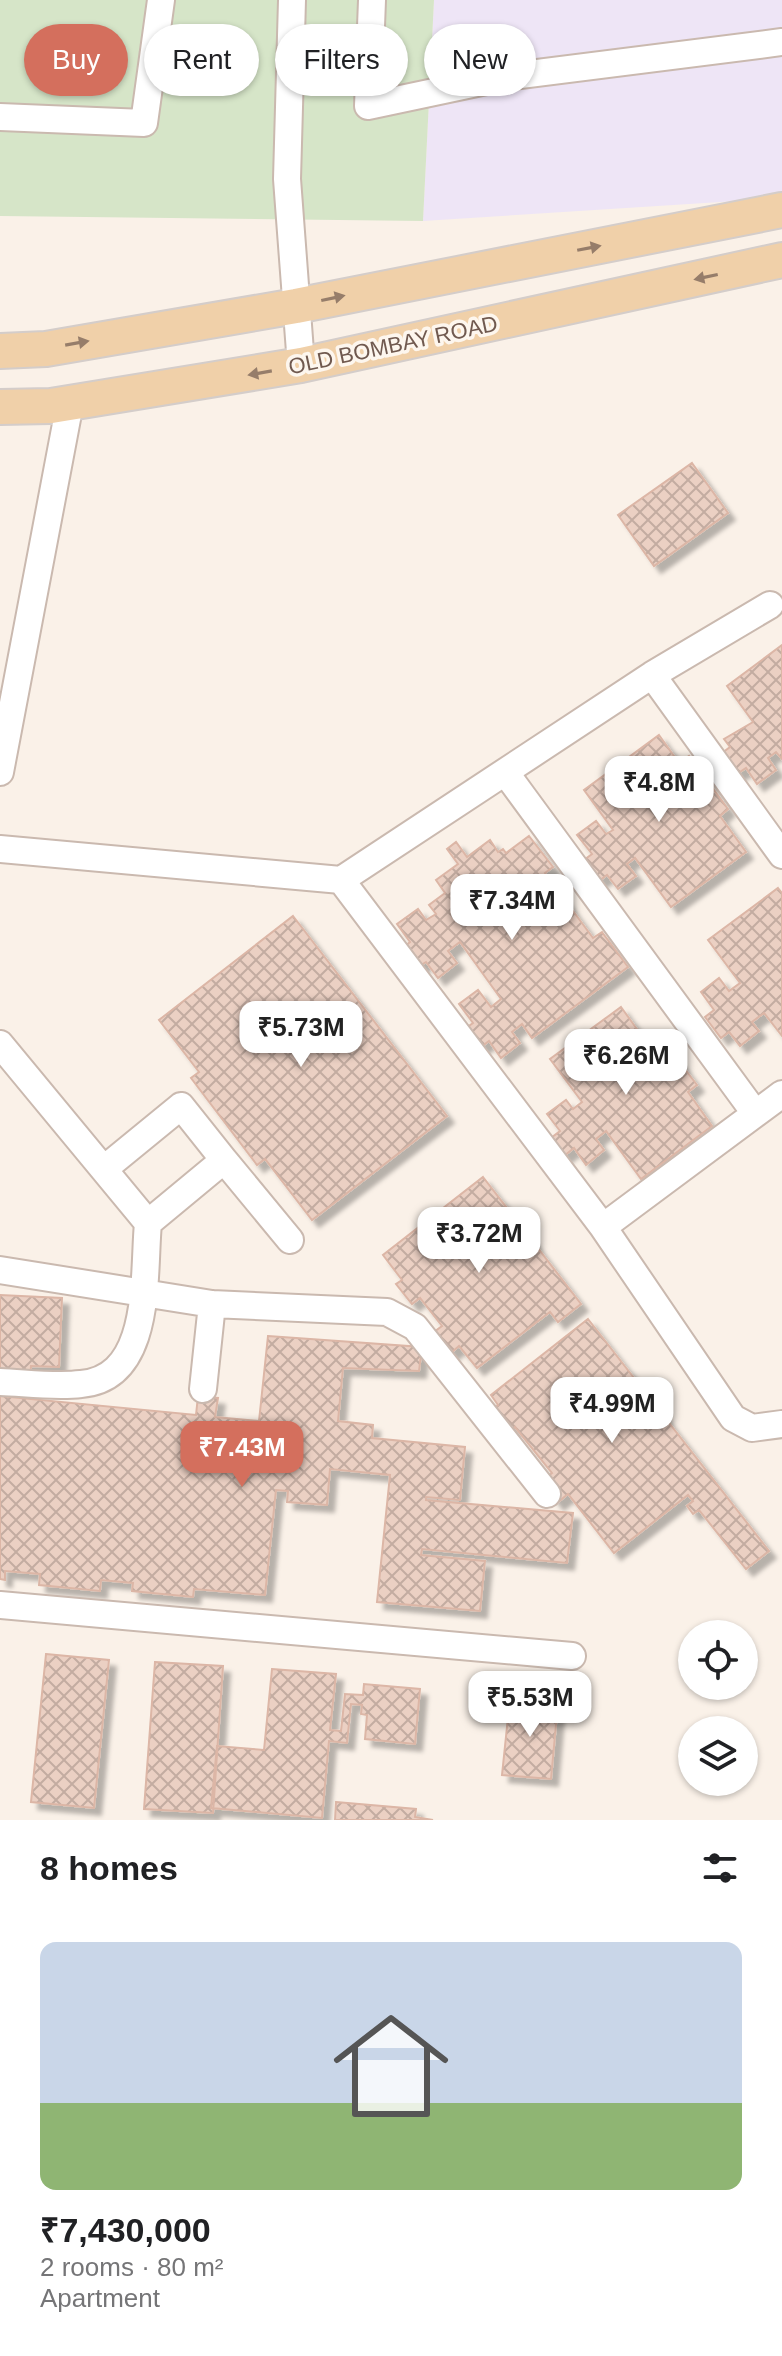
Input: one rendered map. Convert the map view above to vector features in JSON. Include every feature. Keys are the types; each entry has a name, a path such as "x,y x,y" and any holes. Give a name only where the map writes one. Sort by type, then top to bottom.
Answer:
{"main road":[{"path":"0,351 46,349 296,306 782,210"},
{"name":"OLD BOMBAY ROAD","path":"0,407 70,403 301,365 782,260"}],"street":[{"path":"0,117 144,123 161,0"},
{"path":"292,0 287,179 301,365"},
{"path":"372,0 368,106 505,77 782,42"},
{"path":"0,772 70,403"},
{"path":"0,849 341,880 652,675 770,605"},
{"path":"652,675 782,855"},
{"path":"505,772 755,1113"},
{"path":"341,880 603,1227 733,1418 752,1428 782,1424"},
{"path":"0,1044 148,1223"},
{"path":"603,1227 782,1094"},
{"path":"104,1169 181,1106 290,1240"},
{"path":"0,1382 83,1384 106,1374 129,1355 142,1324 141,1290 148,1223 224,1160"},
{"path":"0,1270 141,1290 212,1304 387,1312 415,1327 547,1494"},
{"path":"203,1389 212,1304"},
{"path":"0,1605 572,1656"}],"shaded area":[{"path":"434,0 782,0 782,198 423,221 429,96 536,96 536,24 433,24"}],"green space":[{"path":"0,0 434,0 433,24 424,24 424,96 429,96 423,221 0,216"}],"building":[{"path":"692,463 728,513 654,566 618,515"},
{"path":"782,645 782,759 776,752 768,758 776,770 757,784 746,768 737,774 722,753 730,747 724,739 753,722 727,686"},
{"path":"659,735 679,763 689,756 728,809 720,816 746,852 671,907 635,858 627,864 636,876 618,889 607,875 599,881 584,860 592,854 577,835 596,821 606,834 613,830 584,790"},
{"path":"529,836 553,867 545,873 593,938 602,932 628,967 532,1038 522,1024 512,1032 520,1043 501,1058 489,1041 481,1047 466,1028 473,1023 459,1004 478,990 491,1007 501,999 460,942 448,951 457,963 438,978 426,962 418,967 404,947 410,942 397,924 418,909 426,920 436,914 429,905 445,893 436,880 458,864 447,849 456,842 467,857 490,840 498,852 503,849 506,853"},
{"path":"778,888 782,893 782,1036 764,1013 752,1022 759,1031 740,1046 729,1032 721,1038 705,1017 714,1010 701,992 719,978 729,991 740,983 708,940"},
{"path":"293,916 447,1116 312,1220 265,1159 257,1165 191,1078 199,1072 159,1020"},
{"path":"621,1007 647,1043 659,1035 697,1085 688,1092 712,1126 641,1179 606,1131 596,1139 604,1150 586,1165 574,1148 564,1156 551,1138 560,1131 547,1114 566,1100 573,1109 582,1102 550,1059"},
{"path":"483,1177 581,1304 558,1322 550,1312 477,1368 459,1346 451,1353 434,1332 442,1326 420,1298 412,1304 396,1284 402,1280 383,1255"},
{"path":"0,1295 62,1298 59,1367 31,1366 30,1378 0,1377"},
{"path":"588,1319 769,1551 746,1569 699,1510 693,1514 687,1506 693,1501 688,1495 614,1553 568,1494 557,1503 540,1482 552,1473 515,1427 505,1435 488,1414 498,1405 491,1395"},
{"path":"268,1336 422,1347 419,1371 343,1368 338,1421 373,1425 372,1438 465,1447 460,1500 426,1497 426,1500 573,1513 567,1563 422,1549 421,1555 485,1561 480,1611 377,1602 390,1475 330,1469 327,1505 287,1502 288,1491 276,1490 265,1595 194,1589 193,1597 132,1591 133,1583 101,1580 100,1591 39,1585 40,1574 5,1571 5,1580 0,1579 0,1396 196,1415 198,1396 218,1398 215,1417 259,1421"},
{"path":"46,1654 109,1660 94,1808 31,1802"},
{"path":"155,1662 223,1666 213,1813 144,1809"},
{"path":"272,1669 336,1674 330,1730 341,1731 345,1694 363,1695 364,1684 420,1689 415,1744 365,1739 367,1715 361,1714 362,1705 351,1704 347,1743 329,1741 322,1818 211,1808 217,1746 264,1750"},
{"path":"510,1698 558,1703 551,1779 502,1775"},
{"path":"336,1802 416,1809 415,1817 433,1820 335,1820"}]}
